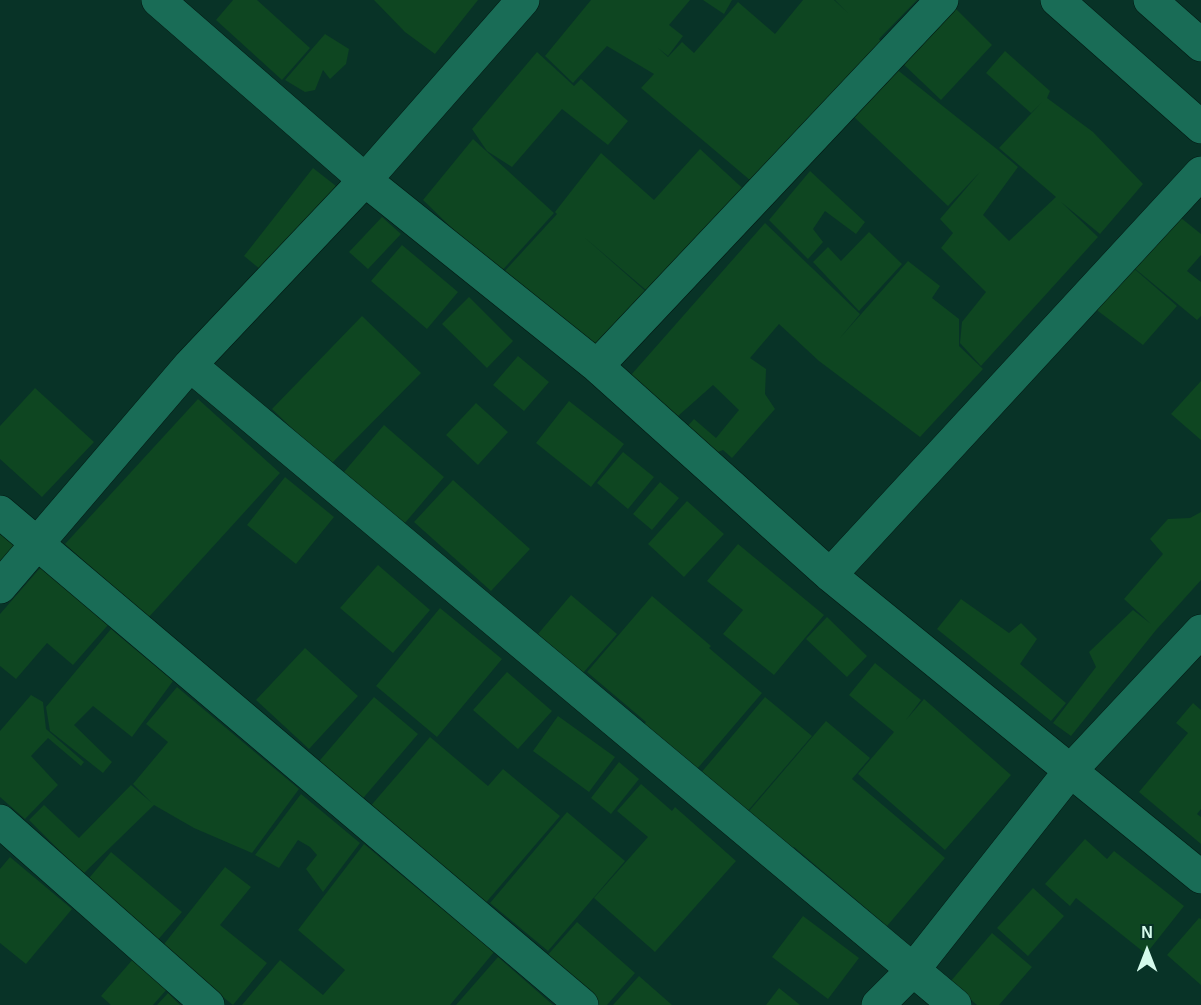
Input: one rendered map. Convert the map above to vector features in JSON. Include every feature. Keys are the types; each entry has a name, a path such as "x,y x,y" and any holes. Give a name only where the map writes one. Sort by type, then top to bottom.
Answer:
{"street":[{"path":"158,0 365,180 597,366 830,575 1201,877"},
{"path":"0,587 190,365 365,180 523,0"},
{"path":"597,366 942,0"},
{"path":"1057,0 1201,127"},
{"path":"1150,0 1201,45"},
{"path":"830,575 1201,173"},
{"path":"190,365 955,1005"},
{"path":"0,512 582,1005"},
{"path":"878,1005 913,970 1071,770 1201,631"},
{"path":"0,821 208,1005"}],"building":[{"path":"233,0 257,0 310,48 282,80 216,20"},
{"path":"374,0 478,0 435,54 405,32"},
{"path":"591,0 690,0 669,25 683,36 668,56 658,48 668,57 682,42 694,53 738,2 775,34 803,0 834,0 848,13 835,0 917,0 879,39 883,44 757,186 641,88 654,74 607,46 573,83 545,56"},
{"path":"703,0 732,0 724,14"},
{"path":"952,5 992,45 941,100 900,61"},
{"path":"325,34 349,49 346,64 330,79 323,70 315,90 305,92 285,80"},
{"path":"1005,51 1050,91 1047,98 1093,132 1143,184 1100,234 1061,202 1098,237 981,366 960,343 962,322 986,292 941,248 953,233 940,219 980,172 948,206 854,117 895,68 998,150 1018,167 983,215 1009,241 1056,197 999,148 1042,102 1031,113 986,73"},
{"path":"537,52 574,86 581,79 628,121 608,145 562,109 512,167 487,151 472,129"},
{"path":"473,139 554,213 499,274 423,200"},
{"path":"700,149 751,196 653,296 584,237 651,296 601,352 502,274 557,214 555,212 601,153 654,200"},
{"path":"313,168 336,186 266,274 244,256"},
{"path":"810,171 865,222 856,234 825,211 813,229 823,242 808,259 769,220"},
{"path":"1176,214 1201,234 1201,255 1187,271 1201,282 1201,316 1197,320 1133,267"},
{"path":"382,217 401,234 368,269 349,252"},
{"path":"765,223 860,314 840,338 908,261 940,286 932,298 959,319 959,346 983,369 920,437 819,361 779,324 750,358 766,369 765,394 775,409 732,458 723,450 713,454 684,430 694,419 716,438 739,410 713,385 678,416 631,375"},
{"path":"869,232 902,264 859,311 813,262 828,247 841,261"},
{"path":"402,245 458,292 427,329 371,281"},
{"path":"1131,266 1177,306 1143,345 1098,311 1096,306"},
{"path":"469,297 513,341 487,368 442,324"},
{"path":"362,316 421,373 330,465 272,409"},
{"path":"518,356 549,382 524,411 493,385"},
{"path":"1201,381 1201,440 1171,414"},
{"path":"35,388 94,442 42,497 0,459 0,426"},
{"path":"198,399 280,473 148,618 65,544"},
{"path":"569,401 624,444 591,487 536,443"},
{"path":"476,403 508,432 478,465 446,435"},
{"path":"384,425 444,477 399,530 338,479"},
{"path":"623,452 654,477 628,509 597,483"},
{"path":"285,477 334,517 296,564 247,525"},
{"path":"453,480 530,549 491,591 414,522"},
{"path":"660,482 679,498 652,530 633,514"},
{"path":"687,501 724,534 684,577 648,544"},
{"path":"1201,512 1201,580 1156,630 1071,736 1053,723 1096,667 1089,652 1133,610 1151,624 1124,599 1163,554 1150,539 1168,519 1190,518"},
{"path":"0,534 17,548 0,569"},
{"path":"738,544 824,615 774,675 723,634 743,610 707,581"},
{"path":"378,565 430,610 393,653 340,608"},
{"path":"41,567 108,625 73,665 47,643 16,679 0,666 0,614"},
{"path":"571,595 617,634 583,673 538,634"},
{"path":"652,596 762,693 697,769 644,725 646,722 587,672"},
{"path":"961,599 1009,633 1021,623 1037,639 1020,664 1066,703 1051,721 937,629"},
{"path":"440,608 502,659 437,737 376,686"},
{"path":"827,617 867,656 847,677 806,639"},
{"path":"111,629 173,681 132,737 93,706 74,725 112,762 103,773 50,731 46,707"},
{"path":"305,648 358,696 309,749 256,700"},
{"path":"875,663 921,700 906,720 924,699 1011,775 945,850 858,774 894,732 849,695"},
{"path":"507,672 552,711 518,749 473,710"},
{"path":"177,687 299,789 252,853 194,828 154,805 83,874 29,820 44,805 79,838 131,785 152,803 133,784 168,742 146,724"},
{"path":"31,695 43,702 46,729 84,762 81,766 48,738 31,756 58,785 25,819 0,797 0,731"},
{"path":"374,697 418,734 359,803 315,766"},
{"path":"765,697 812,736 746,813 700,774"},
{"path":"1193,703 1201,710 1201,809 1197,814 1201,817 1201,844 1139,792 1188,733 1176,723"},
{"path":"558,716 615,757 589,792 533,751"},
{"path":"826,721 870,758 852,779 945,858 887,926 794,847 788,854 744,817"},
{"path":"430,737 488,786 503,769 560,816 483,906 368,809"},
{"path":"619,762 639,779 611,814 591,798"},
{"path":"641,784 672,811 675,807 736,861 655,952 594,898 648,837 617,811"},
{"path":"301,794 360,843 323,892 306,869 317,855 310,847 298,840 279,868 255,855"},
{"path":"567,812 625,861 548,951 490,903"},
{"path":"1085,839 1107,859 1114,851 1184,906 1146,954 1076,898 1070,906 1045,884"},
{"path":"364,844 494,952 450,1005 242,1005 280,960 323,995 345,970 298,930"},
{"path":"111,852 182,912 156,942 85,883"},
{"path":"10,857 72,909 26,964 0,943 0,869"},
{"path":"225,867 251,887 220,925 267,963 233,1005 161,948"},
{"path":"1033,888 1064,916 1028,956 997,928"},
{"path":"803,916 859,958 828,999 772,957"},
{"path":"1199,918 1201,919 1201,985 1167,955"},
{"path":"577,922 635,973 607,1005 598,1005 545,958"},
{"path":"992,933 1032,967 999,1005 977,1005 950,982"},
{"path":"498,957 553,1005 456,1005"},
{"path":"134,958 167,989 153,1005 111,1005 101,996"},
{"path":"639,976 672,1005 613,1005"},
{"path":"779,988 800,1005 766,1005"},
{"path":"168,993 180,1005 157,1005"}]}
